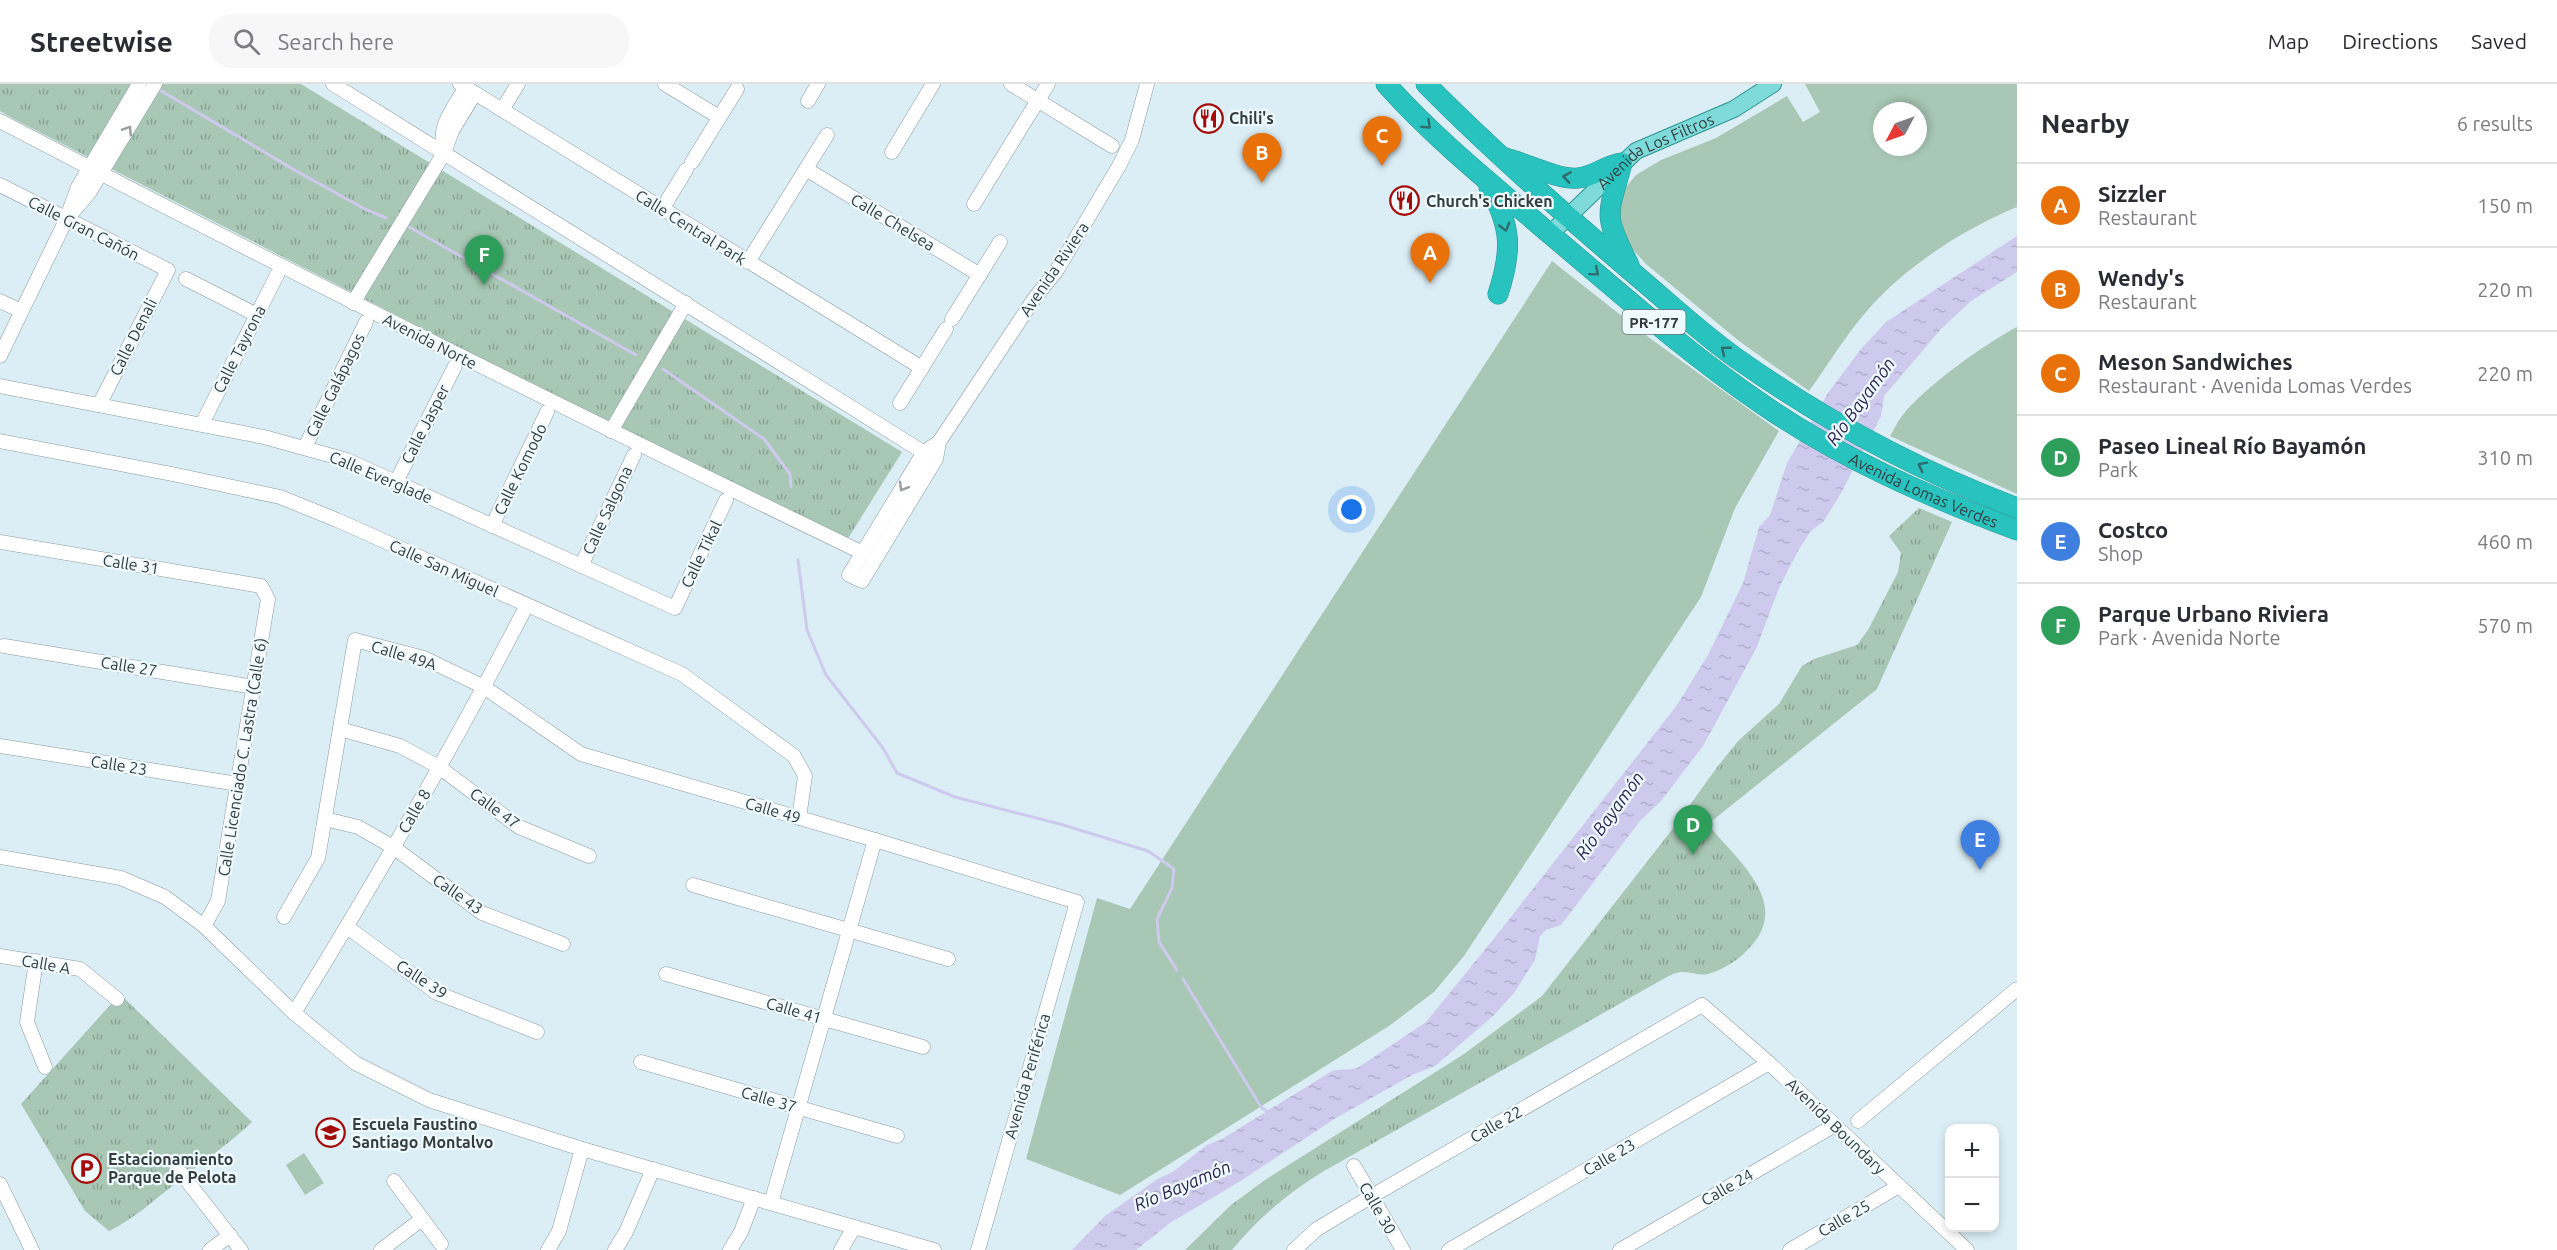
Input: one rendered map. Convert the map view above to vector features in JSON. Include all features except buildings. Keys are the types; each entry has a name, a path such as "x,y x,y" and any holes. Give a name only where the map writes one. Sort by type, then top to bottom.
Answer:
{"highway":[{"name":"Avenida Lomas Verdes","path":"1386,84 1481,174 1550,234 1675,340 1763,405 1896,480 2017,530"},
{"name":"Avenida Lomas Verdes","path":"1426,84 1567,218 1733,356 1855,432 2017,508"},
{"path":"1501,156 1563,178 1588,176 1610,165 1622,163 1611,200 1609,218 1619,249 1633,273"},
{"path":"1481,174 1498,204 1508,231 1507,267 1498,294"}],"main road":[{"name":"Avenida Los Filtros","path":"1550,234 1636,151 1734,109 1773,84"}],"street":[{"path":"94,171 139,84"},
{"path":"0,356 66,220 78,187 94,171 155,84"},
{"path":"333,84 930,456"},
{"path":"502,110 518,84"},
{"path":"665,84 719,117"},
{"path":"808,101 818,84"},
{"path":"892,152 933,84"},
{"path":"1011,84 1112,146"},
{"path":"974,204 1048,84"},
{"name":"Avenida Riviera","path":"930,456 863,553 855,578 939,442 1034,299 1057,270 1119,166 1132,140 1147,84"},
{"path":"662,209 737,89"},
{"path":"444,153 441,138 445,123 471,91"},
{"path":"353,303 444,153 458,137 471,91"},
{"name":"Calle Central Park","path":"471,91 922,368"},
{"name":"Avenida Norte","path":"0,121 353,303 863,553"},
{"path":"748,262 827,135"},
{"name":"Calle Chelsea","path":"806,169 980,275"},
{"name":"Calle Gran Cañón","path":"0,186 168,270"},
{"path":"900,403 1000,242"},
{"name":"Calle Denali","path":"99,405 168,270"},
{"name":"Calle Tayrona","path":"202,424 278,275"},
{"path":"186,279 257,315"},
{"path":"0,301 21,311"},
{"path":"611,431 686,303"},
{"name":"Calle Galápagos","path":"305,447 366,322"},
{"name":"Calle Jasper","path":"396,482 455,366"},
{"name":"Calle Everglade","path":"0,386 202,424 305,447 347,460 675,608"},
{"name":"Calle Komodo","path":"492,526 547,412"},
{"name":"Calle San Miguel","path":"0,441 280,497 337,520 682,674 794,756 805,776 799,818"},
{"name":"Calle Salgona","path":"581,566 634,454"},
{"name":"Calle Tikal","path":"675,608 726,500"},
{"name":"Calle 31","path":"0,542 261,586"},
{"name":"Calle Licenciado C. Lastra (Calle 6)","path":"204,926 218,901 238,784 268,599 261,586"},
{"name":"Calle 8","path":"294,1013 347,927 439,767 527,605"},
{"name":"Calle 49A","path":"340,729 355,640 424,658 484,687"},
{"name":"Calle 27","path":"4,646 254,687"},
{"name":"Calle 49","path":"484,687 581,754 1077,902"},
{"path":"284,917 318,858 340,729"},
{"name":"Calle 47","path":"340,729 400,746 439,767 519,827 589,856"},
{"name":"Calle 23","path":"0,746 238,784"},
{"name":"Calle 43","path":"325,819 358,827 393,847 482,913 563,944"},
{"path":"771,1203 875,840"},
{"path":"0,857 121,878 165,897 204,926 294,1013 355,1063 429,1100 582,1149 934,1250"},
{"path":"693,885 948,959"},
{"name":"Avenida Periférica","path":"978,1250 1077,902"},
{"name":"Calle 39","path":"347,927 437,993 537,1032"},
{"name":"Calle A","path":"0,956 80,969 117,999"},
{"path":"36,961 27,1022 45,1067"},
{"name":"Calle 41","path":"666,974 922,1047"},
{"path":"1858,1120 2017,989"},
{"name":"Avenida Boundary","path":"1702,1005 1769,1063 1963,1249"},
{"name":"Calle 22","path":"1294,1250 1317,1229 1702,1005"},
{"name":"Calle 37","path":"641,1062 897,1136"},
{"name":"Calle 23","path":"1449,1250 1769,1063"},
{"name":"Calle 24","path":"1620,1250 1835,1125"},
{"path":"548,1250 559,1231 582,1149"},
{"name":"Calle 30","path":"1354,1166 1403,1250"},
{"path":"177,1167 241,1250"},
{"path":"615,1250 626,1232 653,1169"},
{"path":"394,1181 441,1244"},
{"path":"0,1184 32,1250"},
{"name":"Calle 25","path":"1790,1250 1899,1186"},
{"path":"730,1250 741,1232 754,1198"},
{"path":"381,1250 422,1219"},
{"path":"841,1250 854,1227"},
{"path":"210,1250 230,1235"}],"green space":[{"path":"0,84 301,84 902,452 847,540 675,458 14,119 0,111"},
{"path":"1805,84 2017,84 2017,207 1956,238 1898,280 1858,321 1809,391 1739,341 1646,264 1625,241 1618,213 1625,188 1636,175 1661,160 1716,138 1787,96 1803,122 1820,112"},
{"path":"1552,261 1651,339 1779,431 1735,508 1701,597 1464,956 1434,992 1389,1026 1120,1195 1026,1159 1097,898 1130,909"},
{"path":"2017,327 2017,494 1890,436 1902,416 1939,380"},
{"path":"1919,508 1952,522 1877,689 1708,824 1744,865 1762,896 1765,912 1762,928 1748,950 1728,965 1711,973 1704,975 1680,972 1667,977 1324,1171 1275,1206 1232,1250 1185,1250 1231,1205 1265,1180 1464,1054 1542,996 1738,741 1779,704 1802,666 1814,659 1857,645 1868,630 1898,572 1901,553 1889,536"},
{"path":"120,994 252,1122 144,1209 109,1231 85,1211 21,1104"},
{"path":"304,1153 324,1183 305,1195 286,1165"}],"water":[{"name":"Río Bayamón","path":"2017,236 2017,272 1971,301 1941,329 1884,396 1881,416 1824,521 1811,531 1798,551 1779,588 1756,649 1703,746 1661,801 1640,821 1561,925 1546,930 1540,936 1535,960 1514,993 1493,1016 1435,1066 1412,1075 1336,1118 1239,1182 1170,1223 1136,1250 1072,1250 1105,1216 1156,1180 1174,1171 1207,1145 1222,1139 1332,1071 1359,1067 1426,1022 1677,705 1708,655 1743,583 1759,527 1770,515 1787,463 1828,393 1861,349 1886,322"}],"waterway":[{"path":"158,89 298,172 386,218"},
{"path":"409,227 636,355"},
{"path":"663,369 764,439 790,474 791,487"},
{"path":"798,560 807,630 826,675 883,748 897,773 955,797 1060,824 1148,851 1174,869 1172,888 1157,919 1159,942 1177,970"},
{"path":"1183,979 1261,1107 1269,1113"}],"place":[{"name":"Chili's","path":"1208,118"},
{"name":"Meson Sandwiches","path":"1382,166"},
{"name":"Wendy's","path":"1262,183"},
{"name":"Church's Chicken","path":"1405,201"},
{"name":"Sizzler","path":"1430,283"},
{"name":"Parque Urbano Riviera","path":"484,285"},
{"name":"Paseo Lineal Río Bayamón","path":"1693,855"},
{"name":"Costco","path":"1980,870"},
{"name":"Escuela Faustino Santiago Montalvo","path":"331,1133"},
{"name":"Estacionamiento Parque de Pelota","path":"87,1168"}]}
